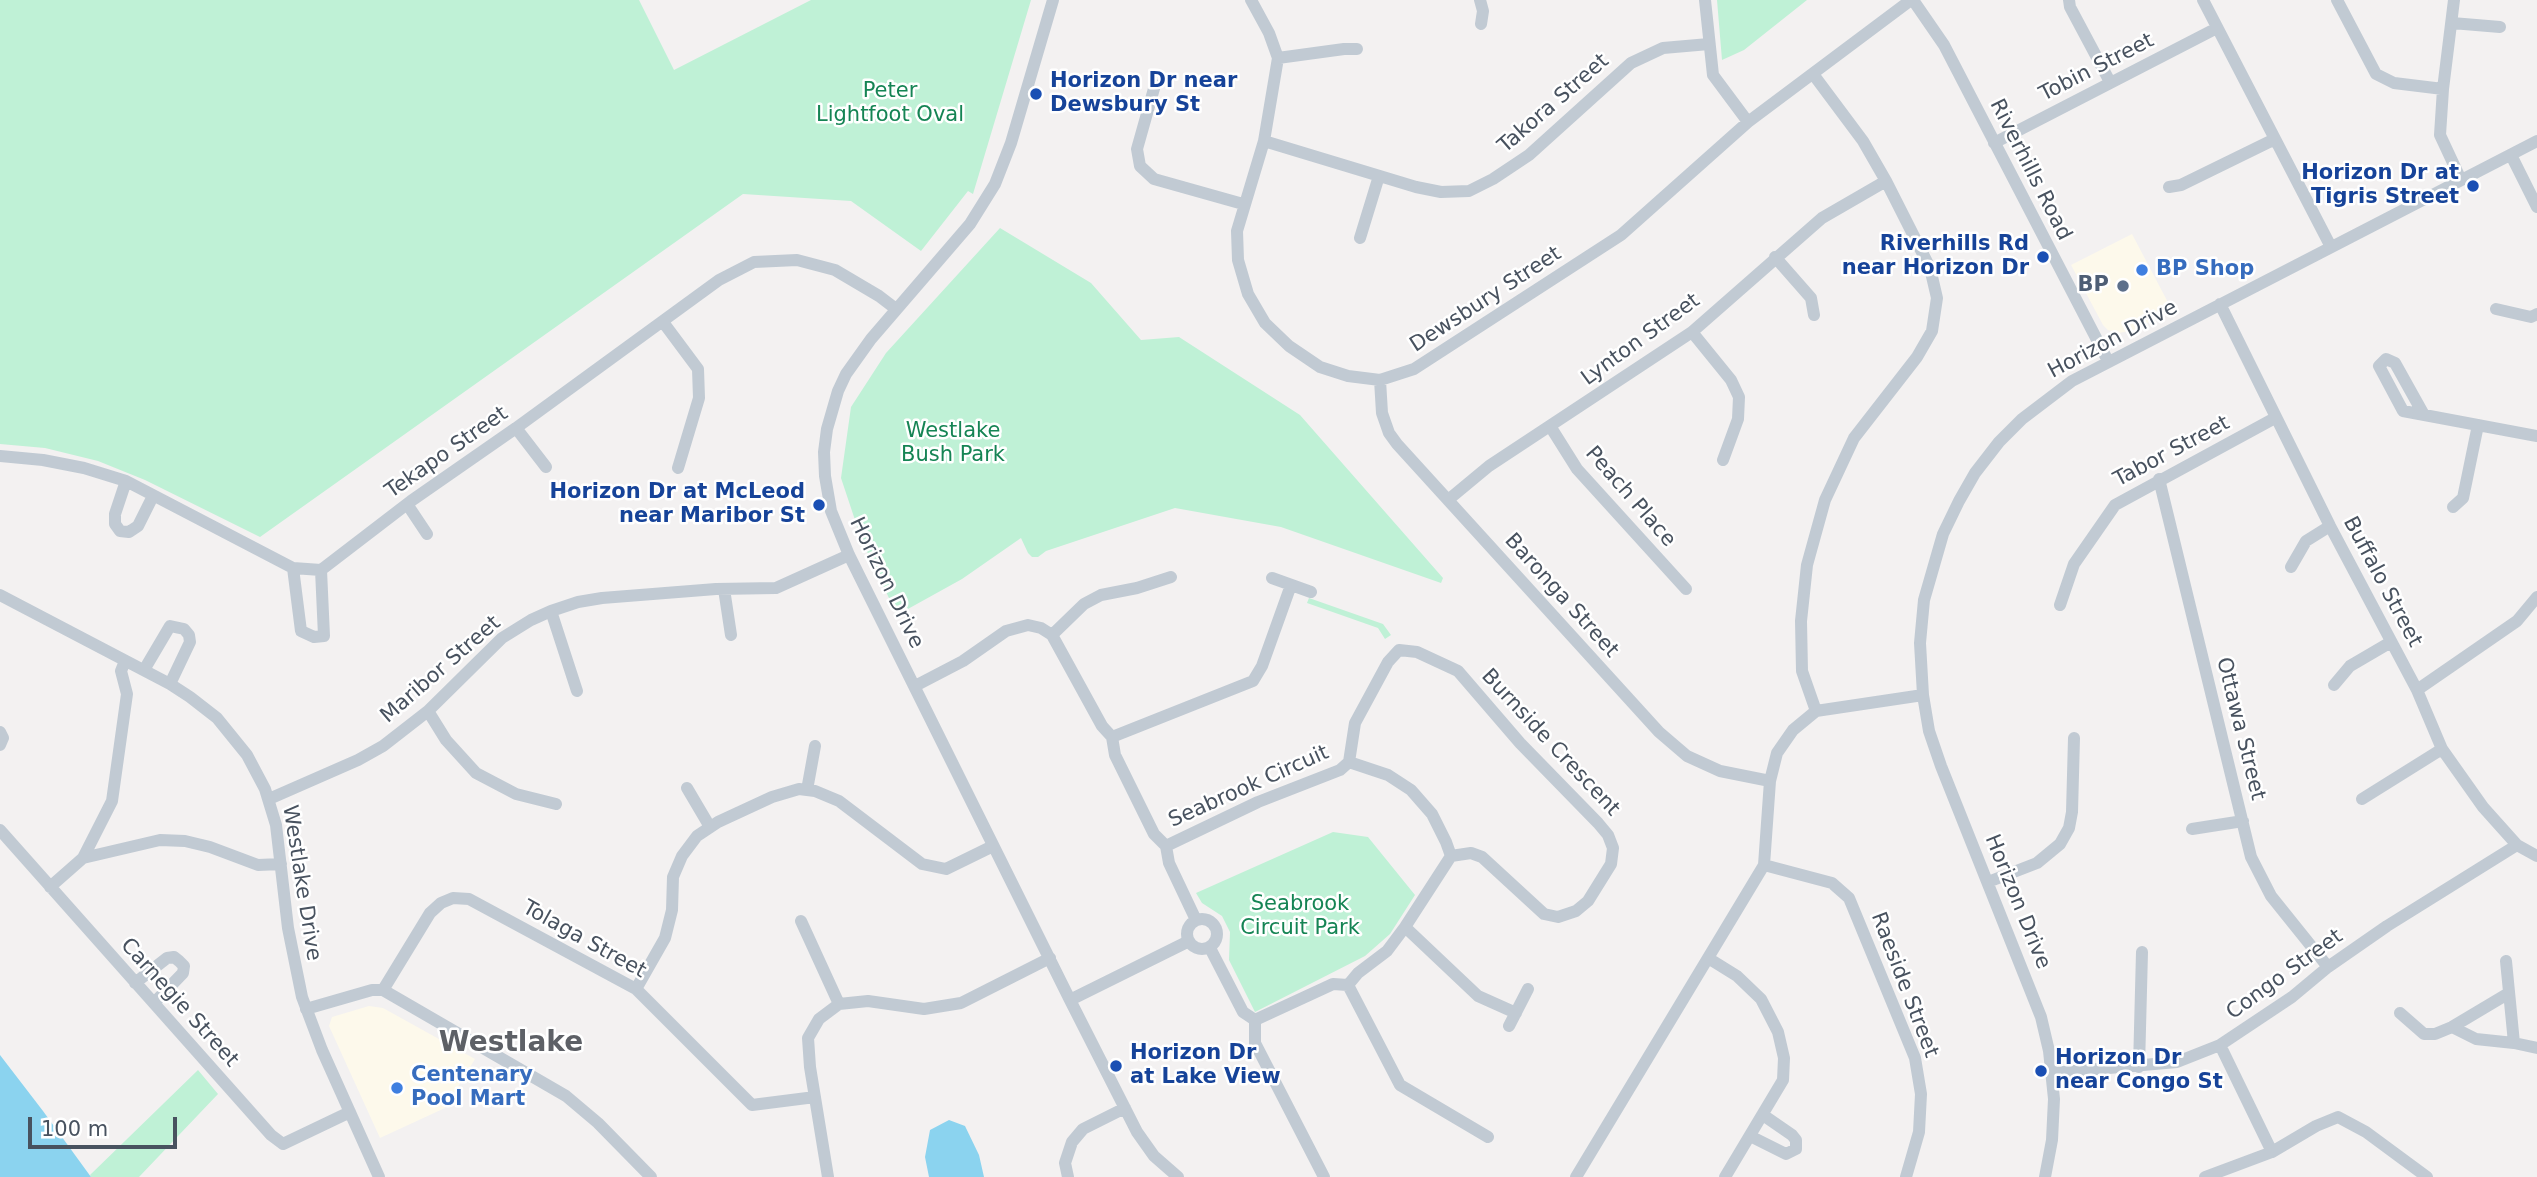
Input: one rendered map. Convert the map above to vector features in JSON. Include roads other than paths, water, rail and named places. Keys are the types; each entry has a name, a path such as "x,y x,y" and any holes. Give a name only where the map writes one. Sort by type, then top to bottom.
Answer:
{"street":[{"name":"Horizon Drive","path":"1053,0 1011,143 996,184 970,224 896,309 846,374 827,429 825,476 831,512 849,555 1070,1000 1145,1144 1178,1177"},
{"path":"1251,0 1269,33 1278,58 1357,49"},
{"path":"1480,0 1483,11 1480,24"},
{"path":"1705,0 1713,75 1748,122"},
{"name":"Dewsbury Street","path":"1278,58 1264,141 1237,231 1238,260 1248,295 1265,323 1289,346 1320,367 1348,376 1380,380 1414,369 1621,235 1748,122 1912,0"},
{"name":"Riverhills Road","path":"1912,0 1944,45 2109,361"},
{"path":"2069,0 2070,7 2110,82"},
{"path":"2203,0 2331,247"},
{"path":"2337,0 2376,74 2394,83 2443,89"},
{"path":"2454,0 2443,89 2441,135 2462,180"},
{"path":"2452,23 2500,27"},
{"name":"Tobin Street","path":"1994,143 2217,28"},
{"name":"Takora Street","path":"1264,141 1441,192 1469,191 1529,155 1630,63 1663,48 1709,44"},
{"path":"1813,74 1863,141 1886,181 1930,268 1937,298 1932,331 1917,357 1854,439 1825,500 1807,565 1801,621 1802,671 1816,710"},
{"path":"1155,85 1137,149 1140,166 1154,179 1243,204"},
{"path":"2169,187 2181,186 2275,139"},
{"name":"Horizon Drive","path":"2045,1177 2054,1117 2052,1073 2041,1017 1941,766 1929,731 1923,695 1920,643 1924,600 1943,534 1975,473 1999,443 2022,419 2072,381 2537,141"},
{"path":"2511,155 2537,207"},
{"path":"1360,238 1379,176"},
{"name":"Lynton Street","path":"1448,500 1489,466 1692,332 1822,218 1886,181"},
{"path":"1775,257 1811,298 1814,315"},
{"name":"Tekapo Street","path":"321,570 407,503 516,428 719,280 754,262 797,260 835,270 880,296 896,309"},
{"name":"Buffalo Street","path":"2220,304 2330,526 2417,690 2442,749 2483,807 2517,845 2537,856"},
{"path":"2496,309 2531,317 2537,314"},
{"path":"663,322 698,369 699,398 678,468"},
{"path":"1692,332 1731,380 1740,397 1738,419 1723,460"},
{"name":"Baronga Street","path":"1380,380 1382,413 1389,433 1668,740 1687,756 1720,771 1770,780"},
{"path":"2424,415 2537,436"},
{"name":"Tabor Street","path":"2060,605 2074,564 2115,505 2275,418"},
{"path":"2454,507 2463,498 2478,425"},
{"name":"Peach Place","path":"1550,426 1577,468 1686,589"},
{"path":"516,428 546,467"},
{"path":"0,456 43,460 84,468 126,481 293,568 305,571 321,570 324,636 314,637 302,631 293,568"},
{"name":"Ottawa Street","path":"2159,479 2251,857 2271,896 2328,967"},
{"path":"126,481 115,514 115,524 120,531 129,532 138,526 153,496"},
{"path":"407,503 427,534"},
{"path":"2291,567 2306,541 2330,526"},
{"name":"Maribor Street","path":"269,799 358,760 383,746 428,711 502,638 551,611 602,598 776,588 849,555"},
{"path":"915,686 963,661 1006,631 1028,625 1041,628 1052,635 1084,604 1101,595 1137,588 1171,577"},
{"path":"1272,578 1311,593"},
{"path":"1112,737 1253,681 1262,666 1292,585"},
{"path":"724,589 731,635"},
{"name":"Westlake Drive","path":"0,595 170,684 203,706 227,729 247,755 269,799 276,825 288,928 306,1009 379,1177"},
{"path":"2417,690 2517,621 2537,597"},
{"path":"551,611 577,691"},
{"path":"144,670 170,626 184,629 190,642 170,684"},
{"name":"Seabrook Circuit","path":"1052,635 1102,726 1112,737 1115,755 1154,834 1166,846 1169,863 1196,920"},
{"path":"2334,685 2350,666 2391,642"},
{"name":"Burnside Crescent","path":"1349,762 1355,723 1388,663 1399,650 1418,652 1458,671 1520,743 1598,823 1608,835 1613,848 1611,864 1588,901 1576,911 1558,917 1544,914 1482,857 1471,853 1451,856"},
{"path":"50,887 83,858 112,801 127,694 121,671 125,661"},
{"path":"1576,1177 1764,865 1770,780 1777,752 1793,730 1816,710 1923,695"},
{"path":"428,711 446,740 476,773 516,794 556,804"},
{"path":"0,732 3,738 0,745"},
{"path":"1988,882 2037,863 2060,844 2069,828 2072,812 2074,738"},
{"path":"807,790 815,746"},
{"path":"2362,799 2442,749"},
{"name":"Seabrook Circuit","path":"1166,846 1258,802 1340,770 1349,762 1388,775 1411,790 1432,814 1451,856"},
{"path":"688,788 710,827"},
{"path":"636,989 665,937 672,910 673,877 682,856 697,836 710,827 772,797 799,789 839,802 922,864 946,869 993,846"},
{"path":"2192,829 2243,821"},
{"path":"98,829 105,841 116,850"},
{"name":"Carnegie Street","path":"0,830 256,1119 283,1144 350,1112"},
{"path":"83,858 160,841 186,841 258,865 281,864"},
{"name":"Congo Street","path":"2052,1073 2177,1062 2220,1045 2292,997 2328,967 2387,926 2517,845"},
{"path":"1348,985 1357,973 1387,951 1451,856"},
{"name":"Raeside Street","path":"1764,865 1832,883 1849,898 1914,1058 1921,1094 1919,1132 1906,1177"},
{"name":"Tolaga Street","path":"383,990 430,913 441,903 453,898 470,899 636,989 752,1105 815,1097"},
{"path":"1196,920 1208,920 1216,927 1217,939 1210,948 1200,950 1189,942 1188,929 1196,920"},
{"path":"801,921 839,1004"},
{"path":"1405,928 1478,996 1516,1013"},
{"path":"1070,1000 1189,942"},
{"path":"1210,948 1243,1012 1255,1020"},
{"path":"2139,1066 2142,952"},
{"path":"135,983 167,958 174,957 184,966 183,973 154,1003"},
{"path":"828,1177 808,1038 819,1019 839,1004 868,1001 924,1009 961,1003 1050,958"},
{"path":"1708,958 1737,976 1761,999 1778,1032 1784,1058 1783,1080 1725,1177"},
{"path":"2506,961 2514,1043"},
{"path":"1255,1020 1333,984 1348,985"},
{"path":"1348,985 1400,1085 1488,1137"},
{"path":"1509,1026 1528,989"},
{"path":"306,1009 372,990 383,990 566,1096 598,1123 651,1177"},
{"path":"2400,1013 2424,1034 2435,1034 2452,1027 2509,993"},
{"path":"1255,1020 1255,1043 1324,1177"},
{"path":"2452,1027 2476,1039 2537,1048"},
{"path":"2220,1045 2272,1152"},
{"path":"1068,1177 1065,1163 1072,1142 1083,1129 1125,1108"},
{"path":"1750,1136 1786,1154 1796,1149 1796,1140 1792,1135 1763,1115"},
{"path":"2205,1177 2272,1152 2316,1126 2338,1117 2366,1132 2427,1177"}],"water":[{"path":"0,1055 43,1111 91,1177 0,1177"},
{"path":"949,1120 965,1126 979,1155 984,1177 929,1177 925,1157 930,1130"}],"place":[{"name":"Horizon Dr near Dewsbury St","path":"1036,94"},
{"name":"Horizon Dr at Tigris Street","path":"2473,186"},
{"name":"Riverhills Rd near Horizon Dr","path":"2043,257"},
{"name":"BP Shop","path":"2142,270"},
{"name":"BP","path":"2123,286"},
{"name":"Horizon Dr at McLeod near Maribor St","path":"819,505"},
{"name":"Horizon Dr at Lake View","path":"1116,1066"},
{"name":"Horizon Dr near Congo St","path":"2041,1071"},
{"name":"Centenary Pool Mart","path":"397,1088"}],"district":[{"name":"Westlake","path":"511,1044"}],"park label":[{"name":"Peter Lightfoot Oval","path":"890,104"},
{"name":"Westlake Bush Park","path":"953,444"},
{"name":"Seabrook Circuit Park","path":"1300,917"}]}
